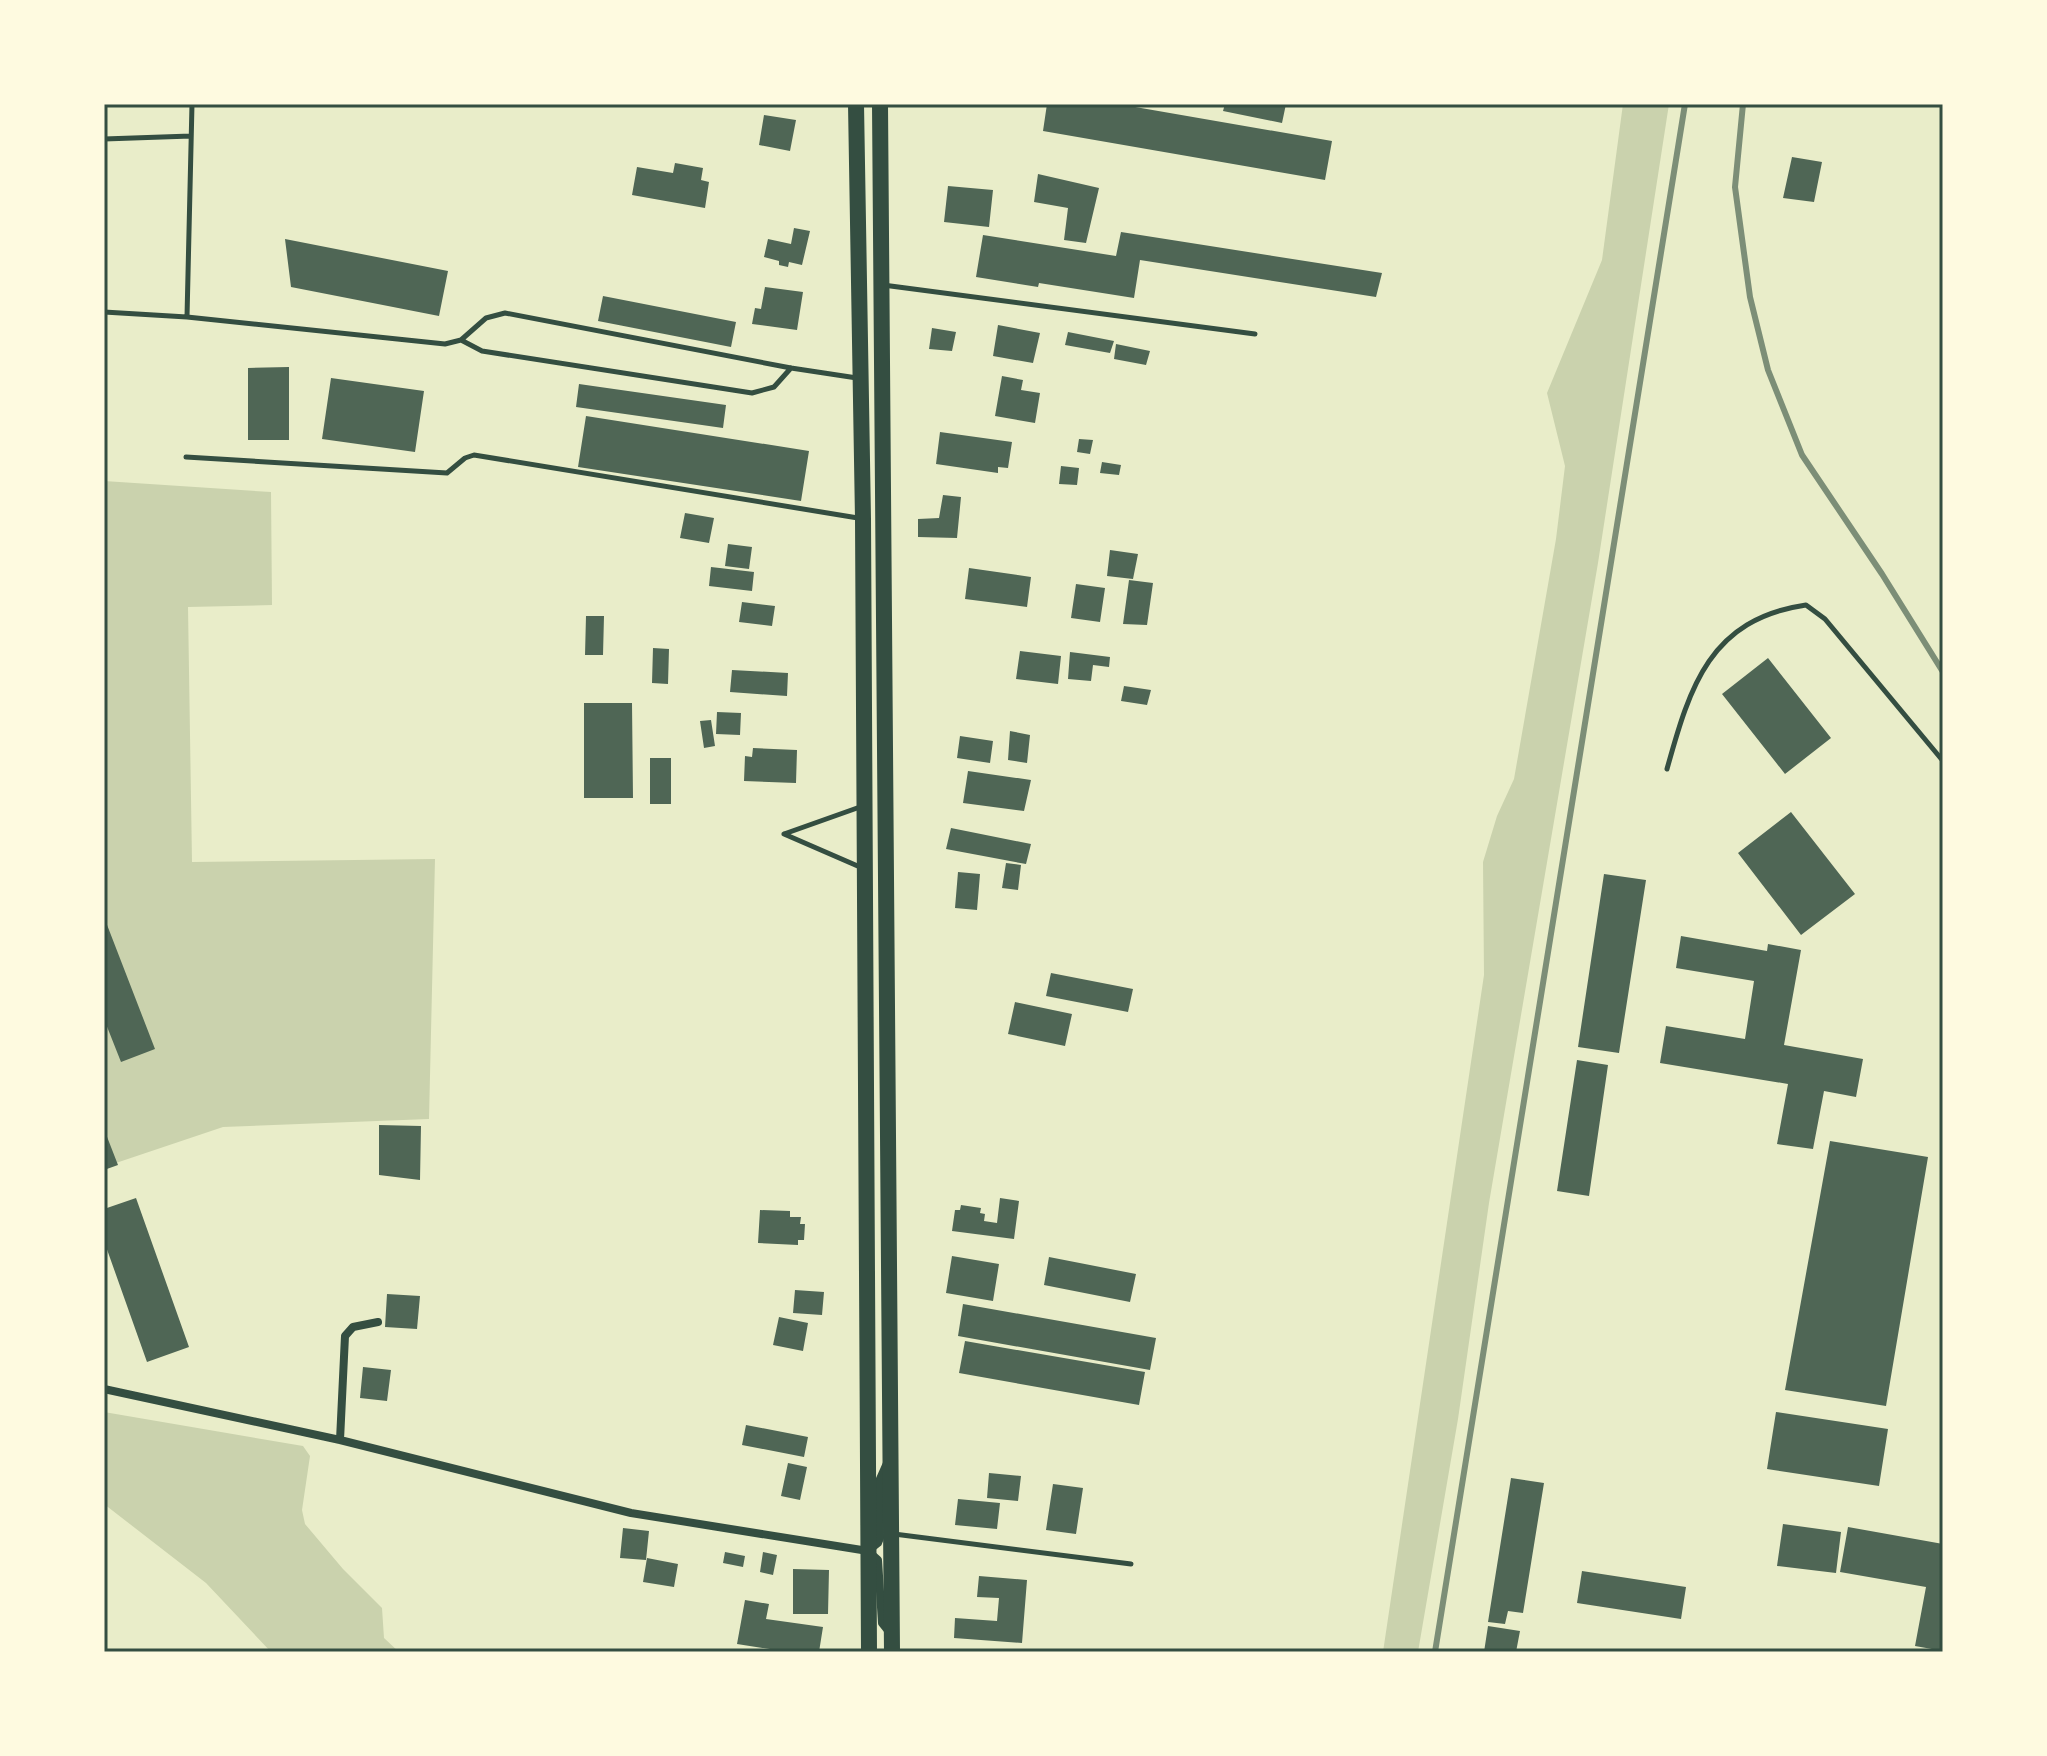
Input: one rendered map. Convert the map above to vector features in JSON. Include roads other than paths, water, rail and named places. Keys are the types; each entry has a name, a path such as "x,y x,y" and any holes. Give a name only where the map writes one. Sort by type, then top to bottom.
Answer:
{"main road":[{"path":"856,104 863,519 869,1652"},
{"path":"880,104 892,1652"}],"street":[{"path":"340,1440 345,1336 353,1327 378,1322"},
{"path":"104,1389 340,1440 631,1513 868,1551 878,1560 882,1623 891,1634"},
{"path":"868,1551 880,1538 879,1481 889,1459"}],"lane":[{"path":"187,317 192,104"},
{"path":"104,139 191,136"},
{"path":"883,285 1255,334"},
{"path":"104,312 187,317 445,344 461,340 486,318 505,313 861,379"},
{"path":"461,340 482,351 752,393 774,387 791,368"},
{"path":"186,457 447,473 465,458 474,455 863,519"},
{"path":"1667,769 1679,728 1707,661 1746,623 1781,609 1806,605 1825,619 1943,761"},
{"path":"865,805 784,834 865,870"},
{"path":"889,1533 1131,1564"}],"railway":[{"path":"1435,1652 1685,104"},
{"path":"1743,104 1735,187 1750,297 1768,370 1802,455 1943,672"}]}
